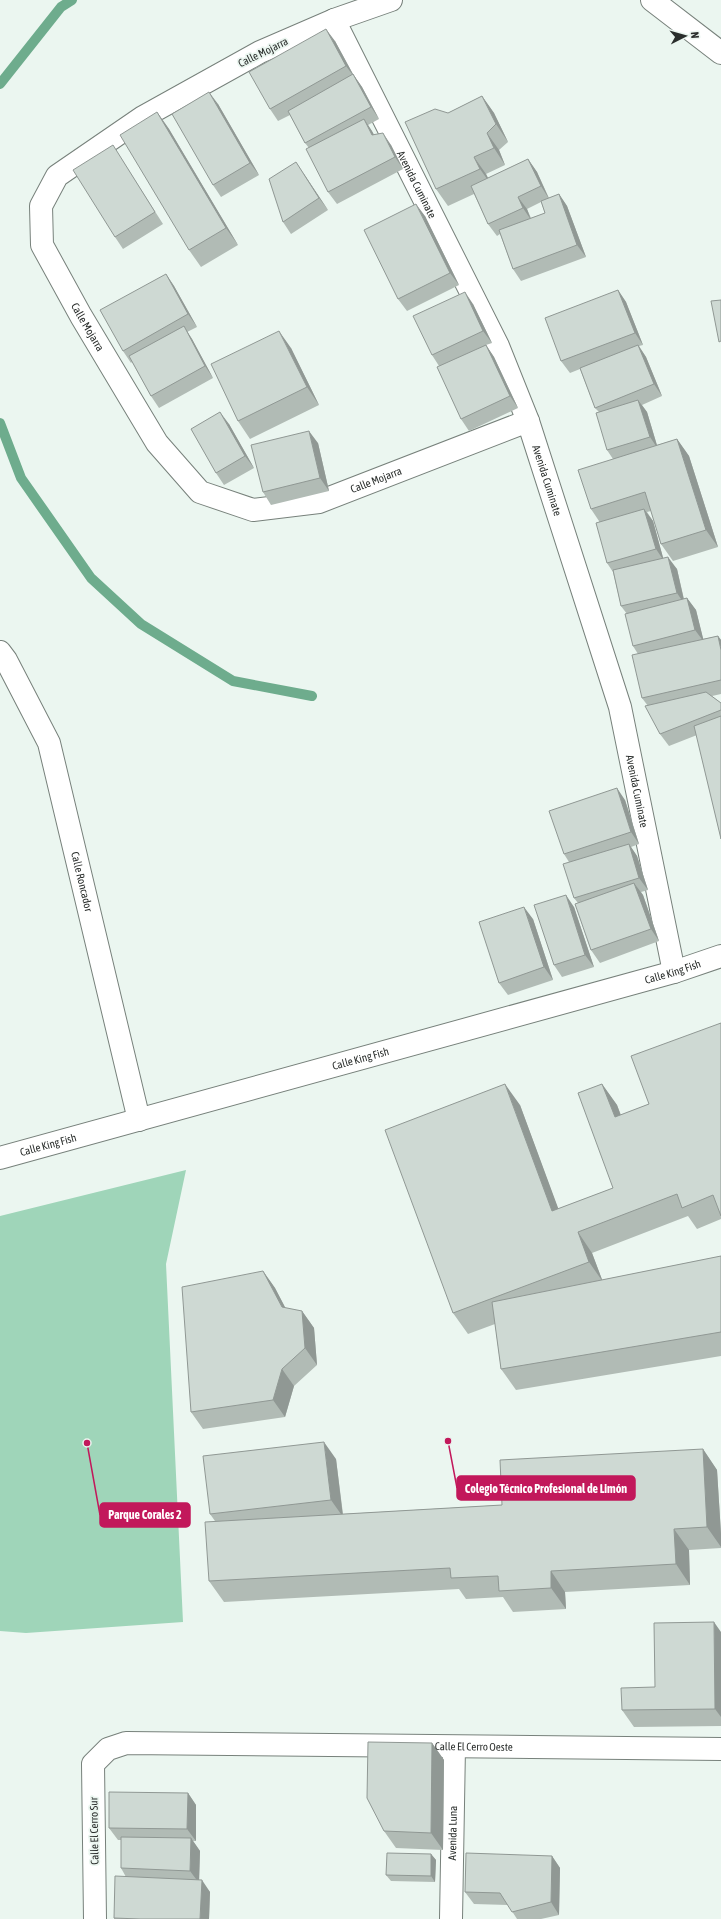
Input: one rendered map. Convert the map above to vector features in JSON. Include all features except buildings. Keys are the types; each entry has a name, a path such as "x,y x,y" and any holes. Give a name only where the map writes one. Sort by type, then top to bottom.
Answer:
{"street":[{"name":"Calle Mojarra","path":"391,0 334,20 260,52 150,114 57,176 40,206 42,245 81,316 157,443 200,492 252,510 319,502 528,421"},
{"path":"652,0 721,53"},
{"name":"Avenida Cuminate","path":"334,20 498,346 528,421 620,707 674,972"},
{"name":"Calle Roncador","path":"0,652 6,660 49,743 139,1120"},
{"name":"Calle King Fish","path":"0,1158 674,972 721,956"},
{"name":"Calle El Cerro Oeste","path":"108,1749 126,1743 721,1749"},
{"name":"Avenida Luna","path":"451,1919 454,1747"},
{"name":"Calle El Cerro Sur","path":"94,1919 93,1764 108,1749"}],"green space":[{"path":"186,1170 166,1264 183,1622 26,1633 0,1631 0,1216"}],"waterway":[{"path":"0,84 61,7 72,0"},
{"path":"0,423 21,478 91,578 141,624 233,681 312,696"}],"place":[{"name":"Colegio Técnico Profesional de Limón","path":"448,1441"},
{"name":"Parque Corales 2","path":"87,1443"}]}
